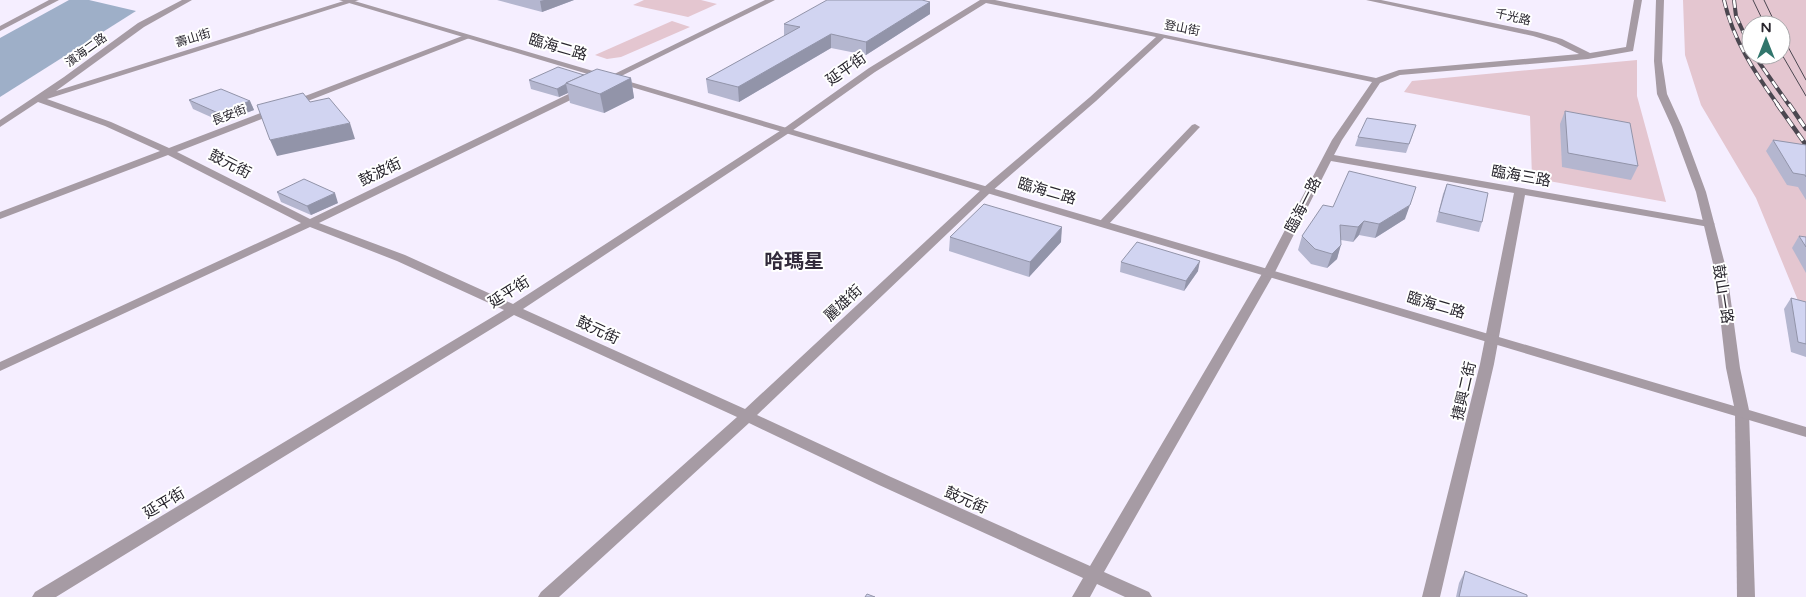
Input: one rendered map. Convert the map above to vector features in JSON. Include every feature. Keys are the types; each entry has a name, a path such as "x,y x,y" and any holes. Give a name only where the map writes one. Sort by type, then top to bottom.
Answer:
{"street":[{"path":"0,29 55,0"},
{"name":"濱海二路","path":"0,124 38,99 140,25 188,0"},
{"name":"鼓波街","path":"0,367 310,222 771,0"},
{"name":"登山街","path":"984,0 1377,81"},
{"name":"延平街","path":"41,597 513,310 786,131 872,70 984,0"},
{"name":"千光路","path":"1370,0 1534,34 1559,41 1588,56"},
{"path":"1377,81 1400,73 1588,56 1630,49 1638,0"},
{"name":"鼓山一路","path":"1660,0 1658,61 1662,94 1677,126 1701,192 1720,272 1733,368 1742,412 1746,597"},
{"name":"壽山街","path":"38,99 349,1"},
{"name":"臨海二路","path":"349,1 1806,432"},
{"name":"麗雄街","path":"547,597 747,416 986,190 1093,99 1162,36"},
{"name":"長安街","path":"0,216 468,37"},
{"name":"臨海一路","path":"1081,597 1269,272 1328,157 1377,81"},
{"name":"鼓元街","path":"38,99 108,124 310,222 400,258 747,416 884,481 1143,597"},
{"path":"1103,224 1195,127"},
{"name":"臨海三路","path":"1328,157 1709,224"},
{"name":"捷興二街","path":"1431,597 1493,338 1520,192"}],"shaded area":[{"path":"644,0 701,0 717,4 688,17 633,5"},
{"path":"1683,0 1806,0 1806,320 1756,198 1701,105 1685,55"},
{"path":"672,21 690,27 621,57 607,59 595,55"},
{"path":"1637,60 1637,96 1666,202 1532,178 1530,116 1404,92 1412,81"}],"water":[{"path":"69,0 89,0 136,11 0,97 0,38"}],"building":[{"path":"827,0 922,0 930,2 866,42 831,34 738,87 706,79 800,27 784,24"},
{"path":"558,67 584,75 557,89 529,80"},
{"path":"597,69 631,78 600,94 566,83"},
{"path":"221,89 250,101 218,113 189,100"},
{"path":"303,93 310,102 329,98 350,123 270,140 257,105"},
{"path":"1565,111 1630,123 1638,166 1568,153"},
{"path":"1367,118 1416,125 1409,144 1358,137"},
{"path":"1773,140 1806,145 1806,177 1805,175 1793,173"},
{"path":"1349,171 1416,187 1410,205 1379,224 1364,221 1358,227 1340,225 1341,245 1332,254 1315,249 1302,236 1323,205 1333,207"},
{"path":"304,179 335,193 307,206 277,192"},
{"path":"1447,184 1488,193 1482,222 1439,212"},
{"path":"984,204 1062,227 1030,262 950,237"},
{"path":"1799,236 1806,237 1806,247"},
{"path":"1137,242 1200,261 1186,281 1121,262"},
{"path":"1791,298 1806,302 1806,344 1798,342"},
{"path":"1465,571 1527,595 1527,597 1459,597"}],"tram line":[{"path":"1753,0 1760,15"},
{"path":"1764,0 1771,15"},
{"path":"1791,52 1806,80"},
{"path":"1788,65 1806,96"}],"railway":[{"path":"1724,0 1733,29 1746,56 1778,105"},
{"path":"1734,0 1736,16 1741,27"},
{"path":"1761,65 1789,105"},
{"path":"1777,104 1806,145"},
{"path":"1789,104 1806,129"}],"district":[{"name":"哈瑪星","path":"794,262"}]}
